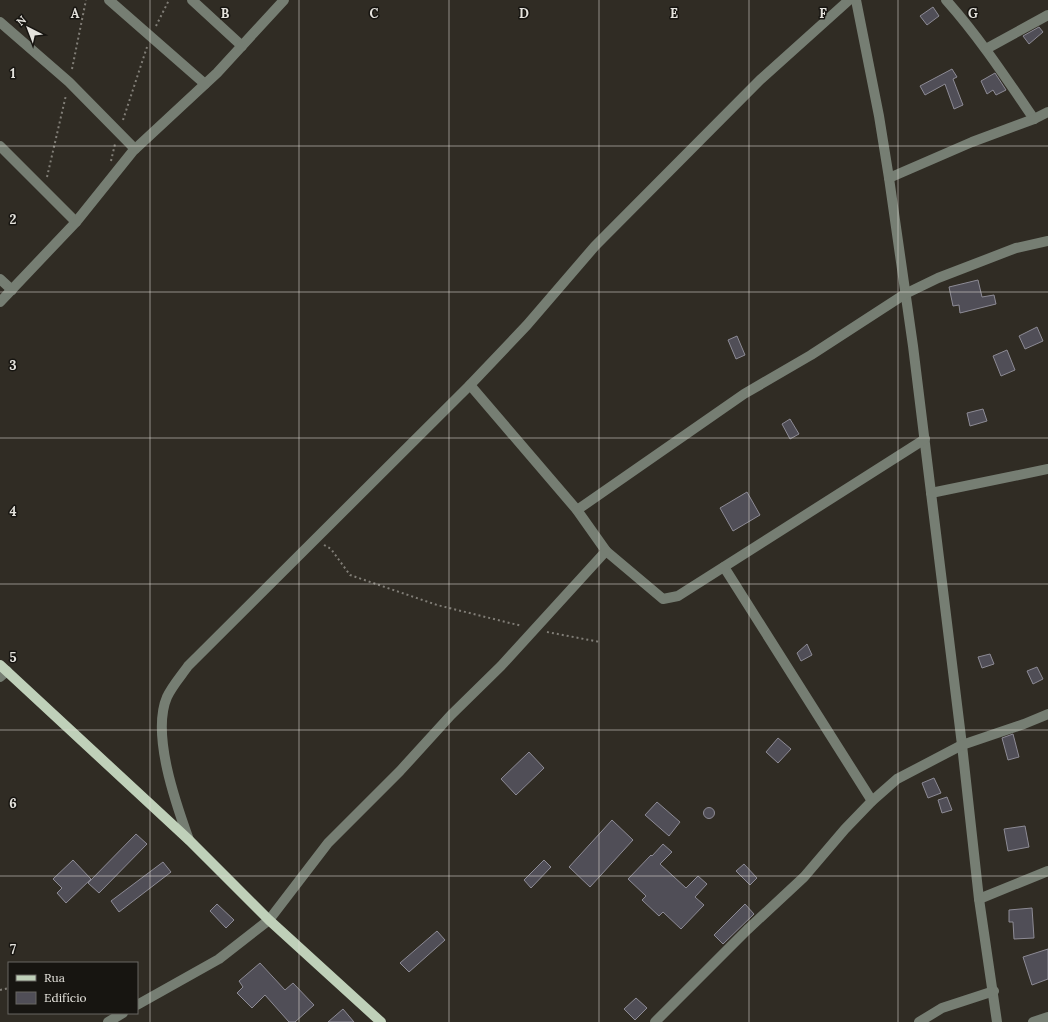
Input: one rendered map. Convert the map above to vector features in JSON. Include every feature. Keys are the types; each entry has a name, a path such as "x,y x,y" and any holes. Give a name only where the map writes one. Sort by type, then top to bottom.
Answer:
{"main road":[{"path":"2,671 189,840 269,920 381,1022"}],"street":[{"path":"109,0 205,84"},
{"path":"192,0 242,46"},
{"path":"0,302 76,222 135,149 217,73 284,0"},
{"path":"189,840 174,800 167,771 162,717 167,697 188,666 470,385 527,325 595,246 760,80 849,0"},
{"path":"856,0 889,178 925,439 979,899 994,991 997,1022"},
{"path":"946,0 963,18 986,49 1034,119"},
{"path":"986,49 1048,15"},
{"path":"0,22 69,82 135,149"},
{"path":"889,178 972,142 1034,119 1048,112"},
{"path":"0,146 76,222"},
{"path":"577,510 744,394 811,355 905,294 938,278 1016,248 1048,241"},
{"path":"0,279 12,290"},
{"path":"470,385 577,510 606,551 663,599 678,596 925,439"},
{"path":"931,493 1048,469"},
{"path":"138,1004 218,959 269,920 328,843 535,630 606,551"},
{"path":"724,567 872,801"},
{"path":"655,1022 747,930 804,877 845,829 872,801 897,779 962,745 1024,724 1048,714"},
{"path":"979,899 1048,871"},
{"path":"919,1022 942,1008 994,991"},
{"path":"108,1022 122,1014"},
{"path":"1033,1022 1048,1017"}],"path":[{"path":"109,166 151,36 169,0"},
{"path":"314,540 332,549 350,575 437,605 535,630 600,642"}],"building":[{"path":"933,7 939,16 927,25 920,16"},
{"path":"1039,27 1043,32 1029,44 1023,36"},
{"path":"952,69 957,77 953,79 963,105 954,109 945,84 925,95 920,86"},
{"path":"995,73 1006,90 996,95 993,90 987,94 981,81"},
{"path":"978,280 982,297 994,295 996,304 960,313 959,305 953,306 949,287"},
{"path":"1037,327 1043,341 1025,349 1019,336"},
{"path":"737,336 745,355 736,359 728,340"},
{"path":"1007,350 1015,370 1001,376 993,356"},
{"path":"983,409 987,421 970,426 967,413"},
{"path":"790,419 799,434 790,439 782,424"},
{"path":"747,492 760,515 733,531 720,508"},
{"path":"807,644 812,655 801,661 797,653"},
{"path":"990,654 994,664 982,668 978,657"},
{"path":"1037,667 1043,679 1033,684 1027,671"},
{"path":"1013,734 1019,757 1008,760 1002,738"},
{"path":"778,738 791,749 778,763 766,752"},
{"path":"529,752 544,768 516,795 501,779"},
{"path":"934,778 941,793 928,798 922,783"},
{"path":"947,797 952,810 942,813 938,800"},
{"path":"657,802 680,822 669,836 645,815"},
{"path":"709,807 713,809 715,813 713,817 709,819 705,817 703,813 705,809"},
{"path":"612,820 633,840 590,887 569,867"},
{"path":"1025,826 1029,847 1008,851 1004,829"},
{"path":"136,834 147,844 99,893 88,883"},
{"path":"663,844 672,852 660,864 686,888 698,876 707,884 695,897 704,905 681,929 663,912 659,916 642,900 646,896 628,879"},
{"path":"73,860 91,879 66,903 57,893 62,888 53,879"},
{"path":"544,860 551,867 531,888 524,880"},
{"path":"163,862 171,872 119,912 111,901"},
{"path":"744,864 757,878 750,885 736,871"},
{"path":"217,904 234,920 226,928 210,911"},
{"path":"745,904 754,914 723,944 714,935"},
{"path":"1032,908 1034,938 1014,939 1013,922 1009,922 1009,910"},
{"path":"437,931 445,940 409,972 400,963"},
{"path":"1048,949 1048,979 1032,985 1023,957"},
{"path":"260,963 285,990 293,983 314,1005 295,1022 289,1022 265,995 252,1008 237,993 243,987 239,981"},
{"path":"636,998 647,1008 635,1020 624,1009"},
{"path":"343,1009 354,1022 328,1022"}]}
